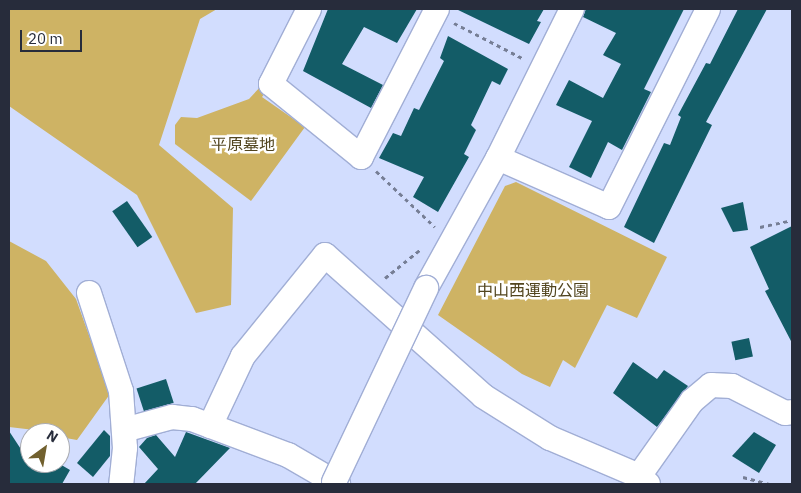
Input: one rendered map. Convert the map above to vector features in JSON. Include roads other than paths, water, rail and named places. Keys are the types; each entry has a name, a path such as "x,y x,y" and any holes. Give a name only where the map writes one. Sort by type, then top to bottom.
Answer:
{"street":[{"path":"308,9 272,84 361,157 436,11"},
{"path":"124,430 172,417 210,426 288,455 336,483 426,288 447,238 498,158 572,9"},
{"path":"498,158 609,207 708,9"},
{"path":"210,426 243,356 325,255 483,396 550,438 643,480 692,401 710,385 732,386 785,413 792,412"},
{"path":"89,293 121,391 124,430 121,484"}],"park label":[{"name":"平原墓地","path":"243,144"},
{"name":"中山西運動公園","path":"533,290"}]}
